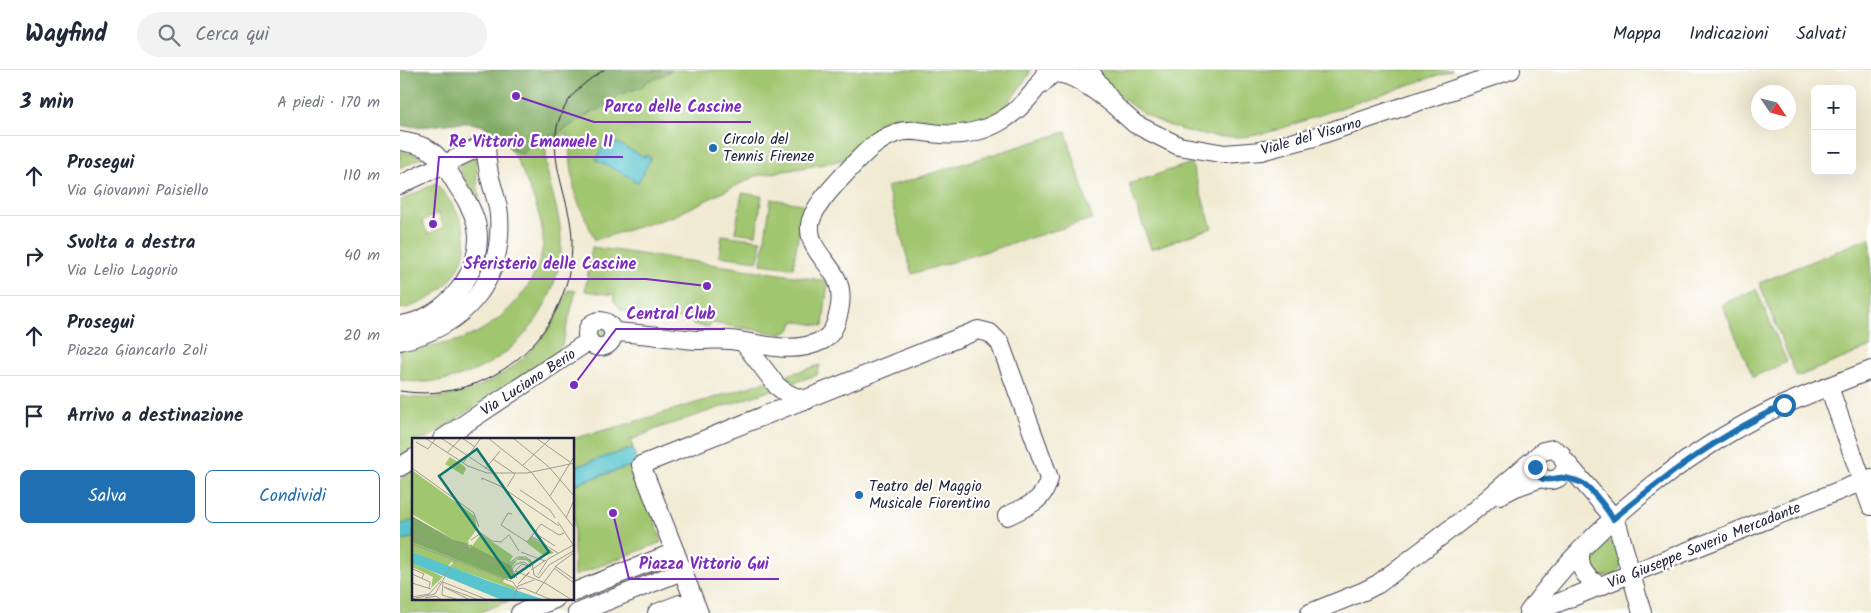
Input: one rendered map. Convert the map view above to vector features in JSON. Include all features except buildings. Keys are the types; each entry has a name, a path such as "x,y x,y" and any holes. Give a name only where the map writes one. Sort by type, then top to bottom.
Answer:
{"street":[{"name":"Viale del Visarno","path":"1035,91 1047,70"},
{"name":"Viale del Visarno","path":"1089,70 1115,106"},
{"name":"Viale del Visarno","path":"743,342 784,348 802,347 823,340 832,330 840,308 840,290 833,272 818,252 810,230 812,219 827,195 870,148 895,134 916,131 950,135 977,132 1011,115 1053,74 1065,72 1081,79 1135,124 1179,146 1224,154 1261,151 1314,137 1512,70"},
{"path":"400,141 429,149 443,164 463,195 475,220 478,242 474,261 463,286 454,297 428,316 400,325"},
{"path":"400,185 486,144 489,174 499,214 496,251 484,289 472,302 433,331 400,341"},
{"name":"Via Luciano Berio","path":"444,438 589,341 587,337 589,328 595,323 606,323 613,332 743,342"},
{"path":"699,613 642,465 978,330 990,333 996,338 1003,351 1049,478 1042,495 1035,503 1007,516"},
{"path":"743,342 777,386 784,392 799,399 807,400"},
{"path":"1528,613 1556,577 1613,519 1681,465 1771,411 1871,370"},
{"path":"1829,387 1867,480 1871,506"},
{"path":"1310,613 1364,592 1378,584 1470,514 1543,451 1553,449 1561,454 1562,470 1552,480 1542,478 1508,490 1470,514"},
{"path":"1538,455 1535,467 1537,473 1542,478"},
{"path":"400,467 412,459"},
{"path":"1562,470 1585,485 1613,519 1621,535 1642,613"},
{"name":"Via Giuseppe Saverio Mercadante","path":"1538,613 1550,606 1867,480"},
{"path":"1581,550 1582,570 1592,581 1601,586"},
{"path":"575,592 675,552"},
{"path":"577,613 682,571"},
{"path":"520,613 552,600"},
{"path":"657,613 682,608"}],"green space":[{"name":"Circolo del Tennis Firenze","path":"400,70 1030,70 1029,75 1015,94 995,117 970,126 904,123 887,126 866,139 849,158 756,176 674,216 595,240 575,195 567,133 546,144 547,171 558,217 561,246 557,274 544,306 531,327 514,345 495,360 473,371 450,379 425,382 400,380 400,349 456,341 486,328 497,320 517,300 533,277 539,264 543,234 537,208 521,170 508,146 497,133 479,125 468,123 411,127 400,125"},
{"path":"400,70 672,70 647,81 642,87 619,95 609,105 590,113 554,136 533,143 523,154 510,148 488,128 478,124 458,123 420,127 400,125"},
{"path":"1097,70 1453,70 1280,129 1258,135 1218,137 1178,129 1159,122 1125,100"},
{"path":"1066,132 1092,219 912,274 887,187"},
{"path":"400,151 425,156 400,168"},
{"path":"476,156 480,201 478,202 458,167"},
{"path":"1191,163 1212,228 1151,249 1129,184"},
{"path":"436,183 453,205 462,223 465,244 463,258 449,282 426,300 400,309 400,201","holes":["438,213 444,227 428,234 422,221"]},
{"path":"742,193 762,196 756,235 735,232"},
{"path":"771,199 803,204 793,268 761,264"},
{"path":"722,235 761,240 758,261 719,256"},
{"path":"1871,237 1871,347 1797,377 1759,283"},
{"path":"592,247 828,281 823,326 794,321 790,330 782,334 711,323 710,327 693,325 693,321 621,310 614,301 614,295 585,291"},
{"path":"1756,289 1787,362 1753,377 1722,304"},
{"path":"568,290 576,291 562,345 555,355 514,380 428,438 412,438 412,449 400,457 400,396 428,398 454,394 480,386 503,373 524,357 542,337 557,315"},
{"path":"596,324 604,324 610,330 610,338 604,344 596,344 590,338 590,330"},
{"path":"820,365 817,375 659,428 631,440 633,448 575,467 575,438 624,425"},
{"path":"637,464 662,542 575,576 575,485"},
{"path":"412,472 412,522 400,525 400,479"},
{"path":"412,538 412,600 511,600 478,613 400,613 400,541"},
{"path":"1605,540 1617,545 1623,564 1615,575 1596,577 1585,555 1598,541"}],"water":[{"path":"607,138 645,157 646,155 651,158 638,183 596,160"},
{"path":"633,448 637,464 575,484 575,467"},
{"path":"412,521 412,538 400,541 400,525"}],"tram line":[{"path":"400,391 434,393 466,387 496,374 522,356 543,332 559,304 569,273 572,239 571,225 556,155 557,127 564,108 574,93 604,70"}],"place":[{"name":"Parco delle Cascine","path":"516,96"},
{"name":"Circolo del Tennis Firenze","path":"713,148"},
{"name":"Re Vittorio Emanuele II","path":"433,224"},
{"name":"Sferisterio delle Cascine","path":"707,286"},
{"name":"Central Club","path":"574,385"},
{"name":"Teatro del Maggio Musicale Fiorentino","path":"859,495"},
{"name":"Piazza Vittorio Gui","path":"613,513"}],"route":[{"path":"1535,467 1539,476 1544,479 1562,478 1585,485 1613,519 1693,456 1784,405"}]}
